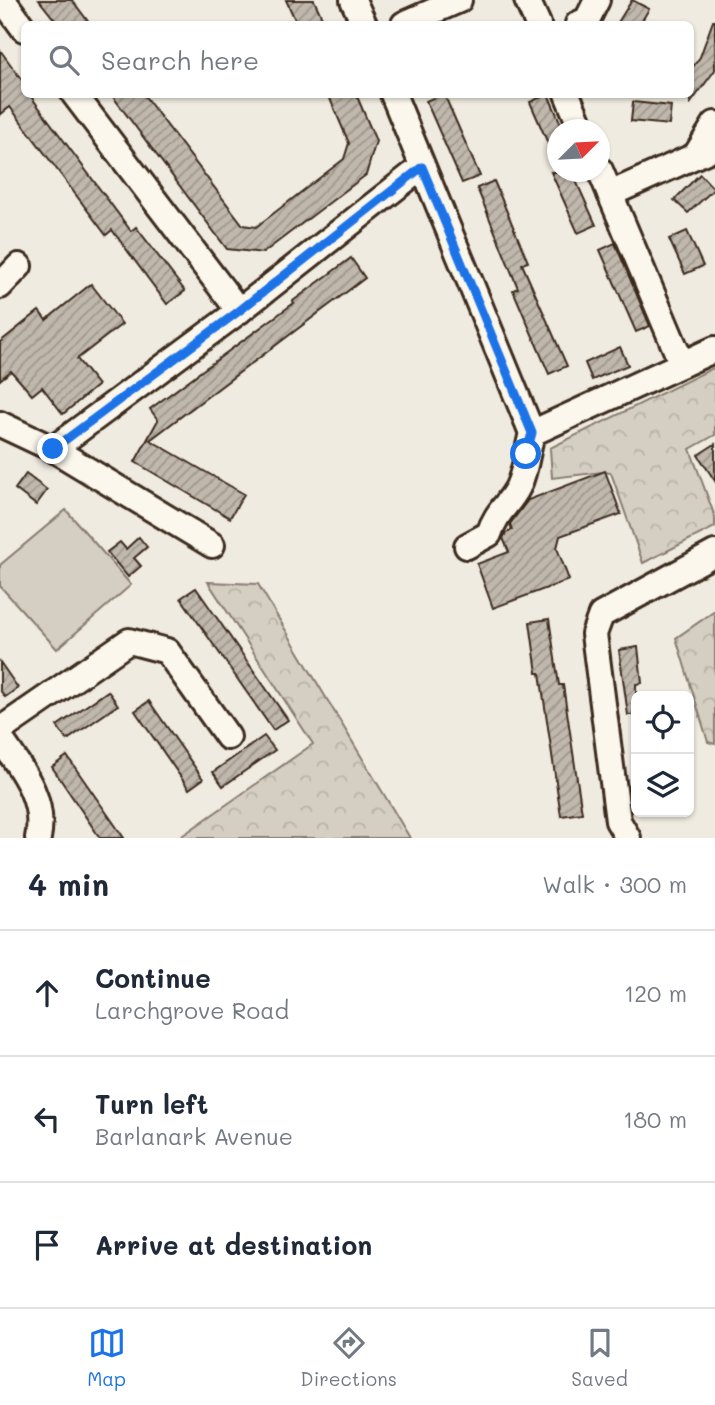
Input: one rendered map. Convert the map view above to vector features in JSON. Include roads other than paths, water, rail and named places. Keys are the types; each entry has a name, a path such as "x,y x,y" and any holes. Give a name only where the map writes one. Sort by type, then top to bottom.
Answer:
{"street":[{"path":"3,0 21,25"},
{"path":"353,0 363,21"},
{"path":"411,21 459,0"},
{"path":"527,0 537,21"},
{"path":"585,21 597,0"},
{"path":"77,98 239,311"},
{"path":"395,98 532,433 525,469 517,489 494,519 489,534 467,546"},
{"path":"570,98 578,119"},
{"path":"610,194 706,151 715,124"},
{"path":"53,449 239,311 422,167"},
{"path":"605,182 682,364"},
{"path":"0,286 19,267"},
{"path":"532,433 715,349"},
{"path":"0,424 53,449 212,545"},
{"path":"628,838 618,821 594,634 601,615 715,552"},
{"path":"0,730 129,641 167,651 228,737"},
{"path":"0,738 30,783 39,805 38,838"}]}
